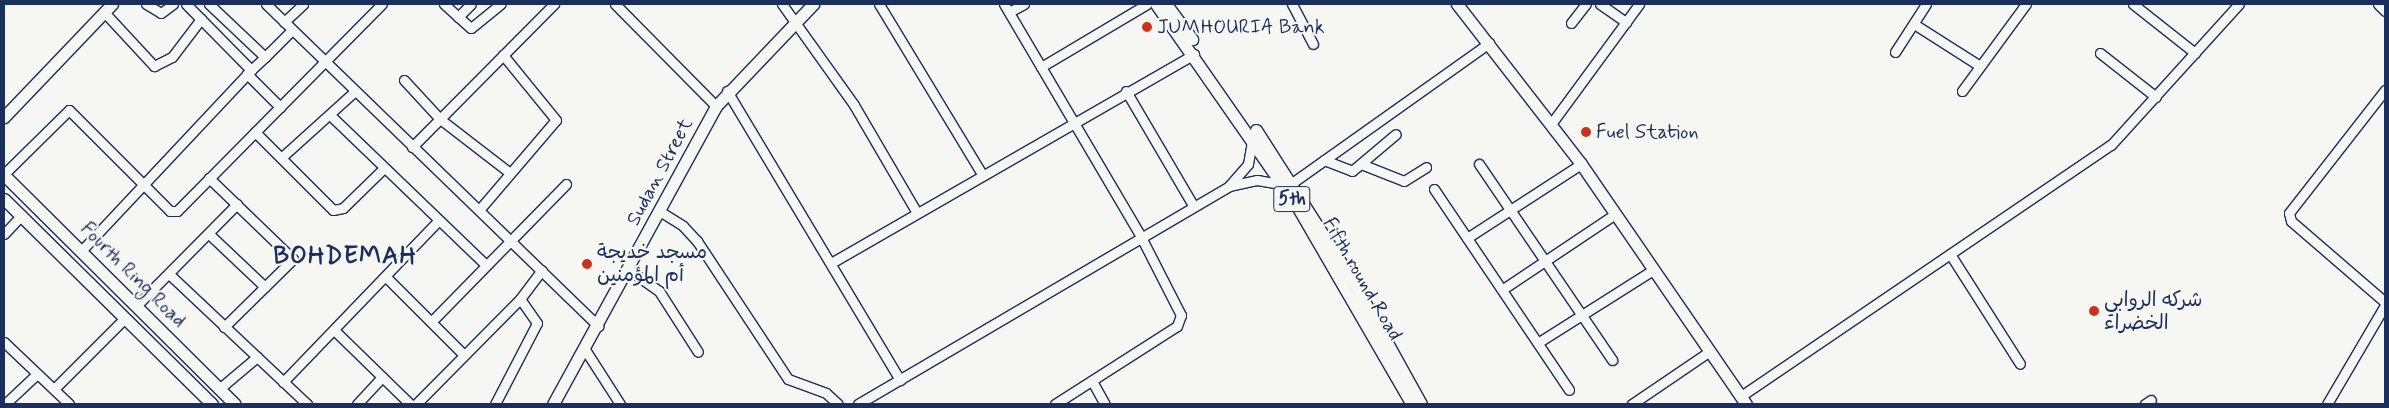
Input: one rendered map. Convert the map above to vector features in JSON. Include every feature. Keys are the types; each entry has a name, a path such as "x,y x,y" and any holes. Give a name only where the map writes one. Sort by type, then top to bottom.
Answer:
{"main road":[{"name":"Sudan Street","path":"553,404 661,212 716,106 727,91 813,4"},
{"name":"Fifth round Road","path":"1156,4 1288,184 1412,404"},
{"name":"5th","path":"1166,4 1354,283 1421,404"},
{"path":"1457,4 1581,164 1652,270 1744,400"},
{"path":"4,117 108,8"},
{"name":"Fourth Ring Road","path":"4,174 235,404"},
{"name":"Fourth Ring Road","path":"4,199 212,404"},
{"path":"174,366 186,354"}],"street":[{"path":"146,4 161,13 174,4"},
{"path":"186,4 280,107"},
{"path":"208,4 265,57"},
{"path":"266,4 354,92 512,241 598,326"},
{"path":"284,22 303,4"},
{"path":"4,174 69,110 173,212 382,4"},
{"path":"444,4 468,28 476,28 500,4"},
{"path":"458,17 471,4"},
{"path":"412,147 554,4"},
{"path":"615,4 716,106"},
{"path":"782,4 797,20 854,105 917,213"},
{"path":"879,4 982,174"},
{"path":"1024,4 1006,8 1041,67 1071,124 1141,237 1180,309 1180,322 1055,404"},
{"path":"1041,67 1147,4"},
{"path":"1292,4 1313,44"},
{"path":"1571,23 1586,4"},
{"path":"1600,4 1626,22"},
{"path":"1551,124 1638,4"},
{"path":"1895,52 1926,4"},
{"path":"1962,91 2026,4"},
{"path":"2133,4 2196,53"},
{"path":"1744,400 1950,254 2104,151 2156,97 2238,4"},
{"path":"2378,4 2385,11"},
{"path":"108,8 154,66 172,57 201,19"},
{"path":"1914,24 1980,66"},
{"path":"82,250 142,182 292,30"},
{"path":"858,404 1229,186 1257,180 1288,184 1489,43"},
{"path":"2100,53 2156,97"},
{"path":"831,263 1126,91 1194,54"},
{"path":"479,210 510,173 555,125 556,115 503,55"},
{"path":"404,80 440,119 510,173"},
{"path":"2327,404 2385,303 2291,221 2289,213 2385,90"},
{"path":"727,91 900,380"},
{"path":"1126,91 1193,206"},
{"path":"282,158 354,92"},
{"path":"330,114 383,168 486,265"},
{"path":"255,132 337,211 383,168"},
{"path":"1324,160 1344,171 1361,164 1396,134"},
{"path":"1229,186 1248,164 1252,137"},
{"path":"1361,164 1404,182 1426,167"},
{"path":"1479,164 1582,313 1612,360"},
{"path":"1467,238 1581,164"},
{"path":"209,178 293,259 224,327"},
{"path":"432,322 566,184"},
{"path":"1434,190 1539,342 1569,390"},
{"path":"137,305 237,204"},
{"path":"661,212 697,241 788,379 826,393 838,404"},
{"path":"1503,289 1615,214"},
{"path":"4,234 21,216"},
{"path":"283,382 438,221"},
{"path":"209,234 265,287"},
{"path":"1950,254 2020,364"},
{"path":"416,404 520,299 542,270"},
{"path":"629,270 659,291 698,352"},
{"path":"1539,342 1652,270"},
{"path":"169,274 307,404"},
{"path":"386,277 464,355"},
{"path":"495,404 537,323 520,299"},
{"path":"54,389 125,318"},
{"path":"334,330 410,404"},
{"path":"4,342 69,404"},
{"path":"584,348 620,404"},
{"path":"1632,404 1710,351"},
{"path":"219,389 256,357"},
{"path":"5,404 37,374"},
{"path":"357,404 382,377"},
{"path":"1092,381 1105,404"}],"place":[{"name":"JUMHOURIA Bank","path":"1147,27"},
{"name":"Fuel Station","path":"1586,132"},
{"name":"مسجد خديجة أم المؤمنين","path":"587,264"},
{"name":"شركه الروابي الخضراء","path":"2094,311"}],"district":[{"name":"BOHDEMAH","path":"345,257"}]}
